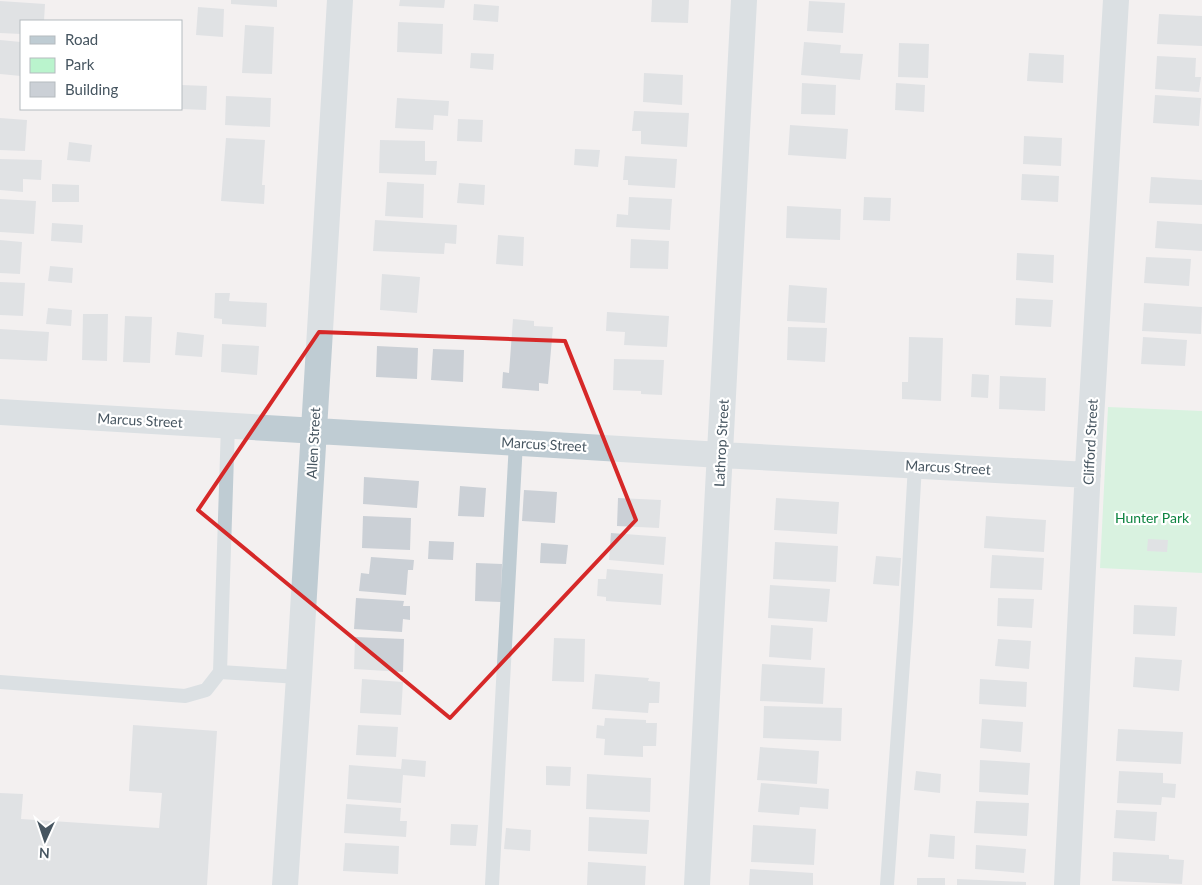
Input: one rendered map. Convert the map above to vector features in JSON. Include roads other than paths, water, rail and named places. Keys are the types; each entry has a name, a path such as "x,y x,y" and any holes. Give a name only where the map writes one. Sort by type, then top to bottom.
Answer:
{"street":[{"name":"Allen Street","path":"285,885 340,0"},
{"name":"Lathrop Street","path":"697,885 744,0"},
{"name":"Clifford Street","path":"1068,885 1088,475 1116,0"},
{"name":"Marcus Street","path":"0,412 1088,475"}],"lane":[{"path":"0,682 185,696 206,690 220,672 228,425"},
{"path":"492,885 516,442"},
{"path":"887,885 915,465"},
{"path":"220,672 299,677"}],"park label":[{"name":"Hunter Park","path":"1152,517"}]}
